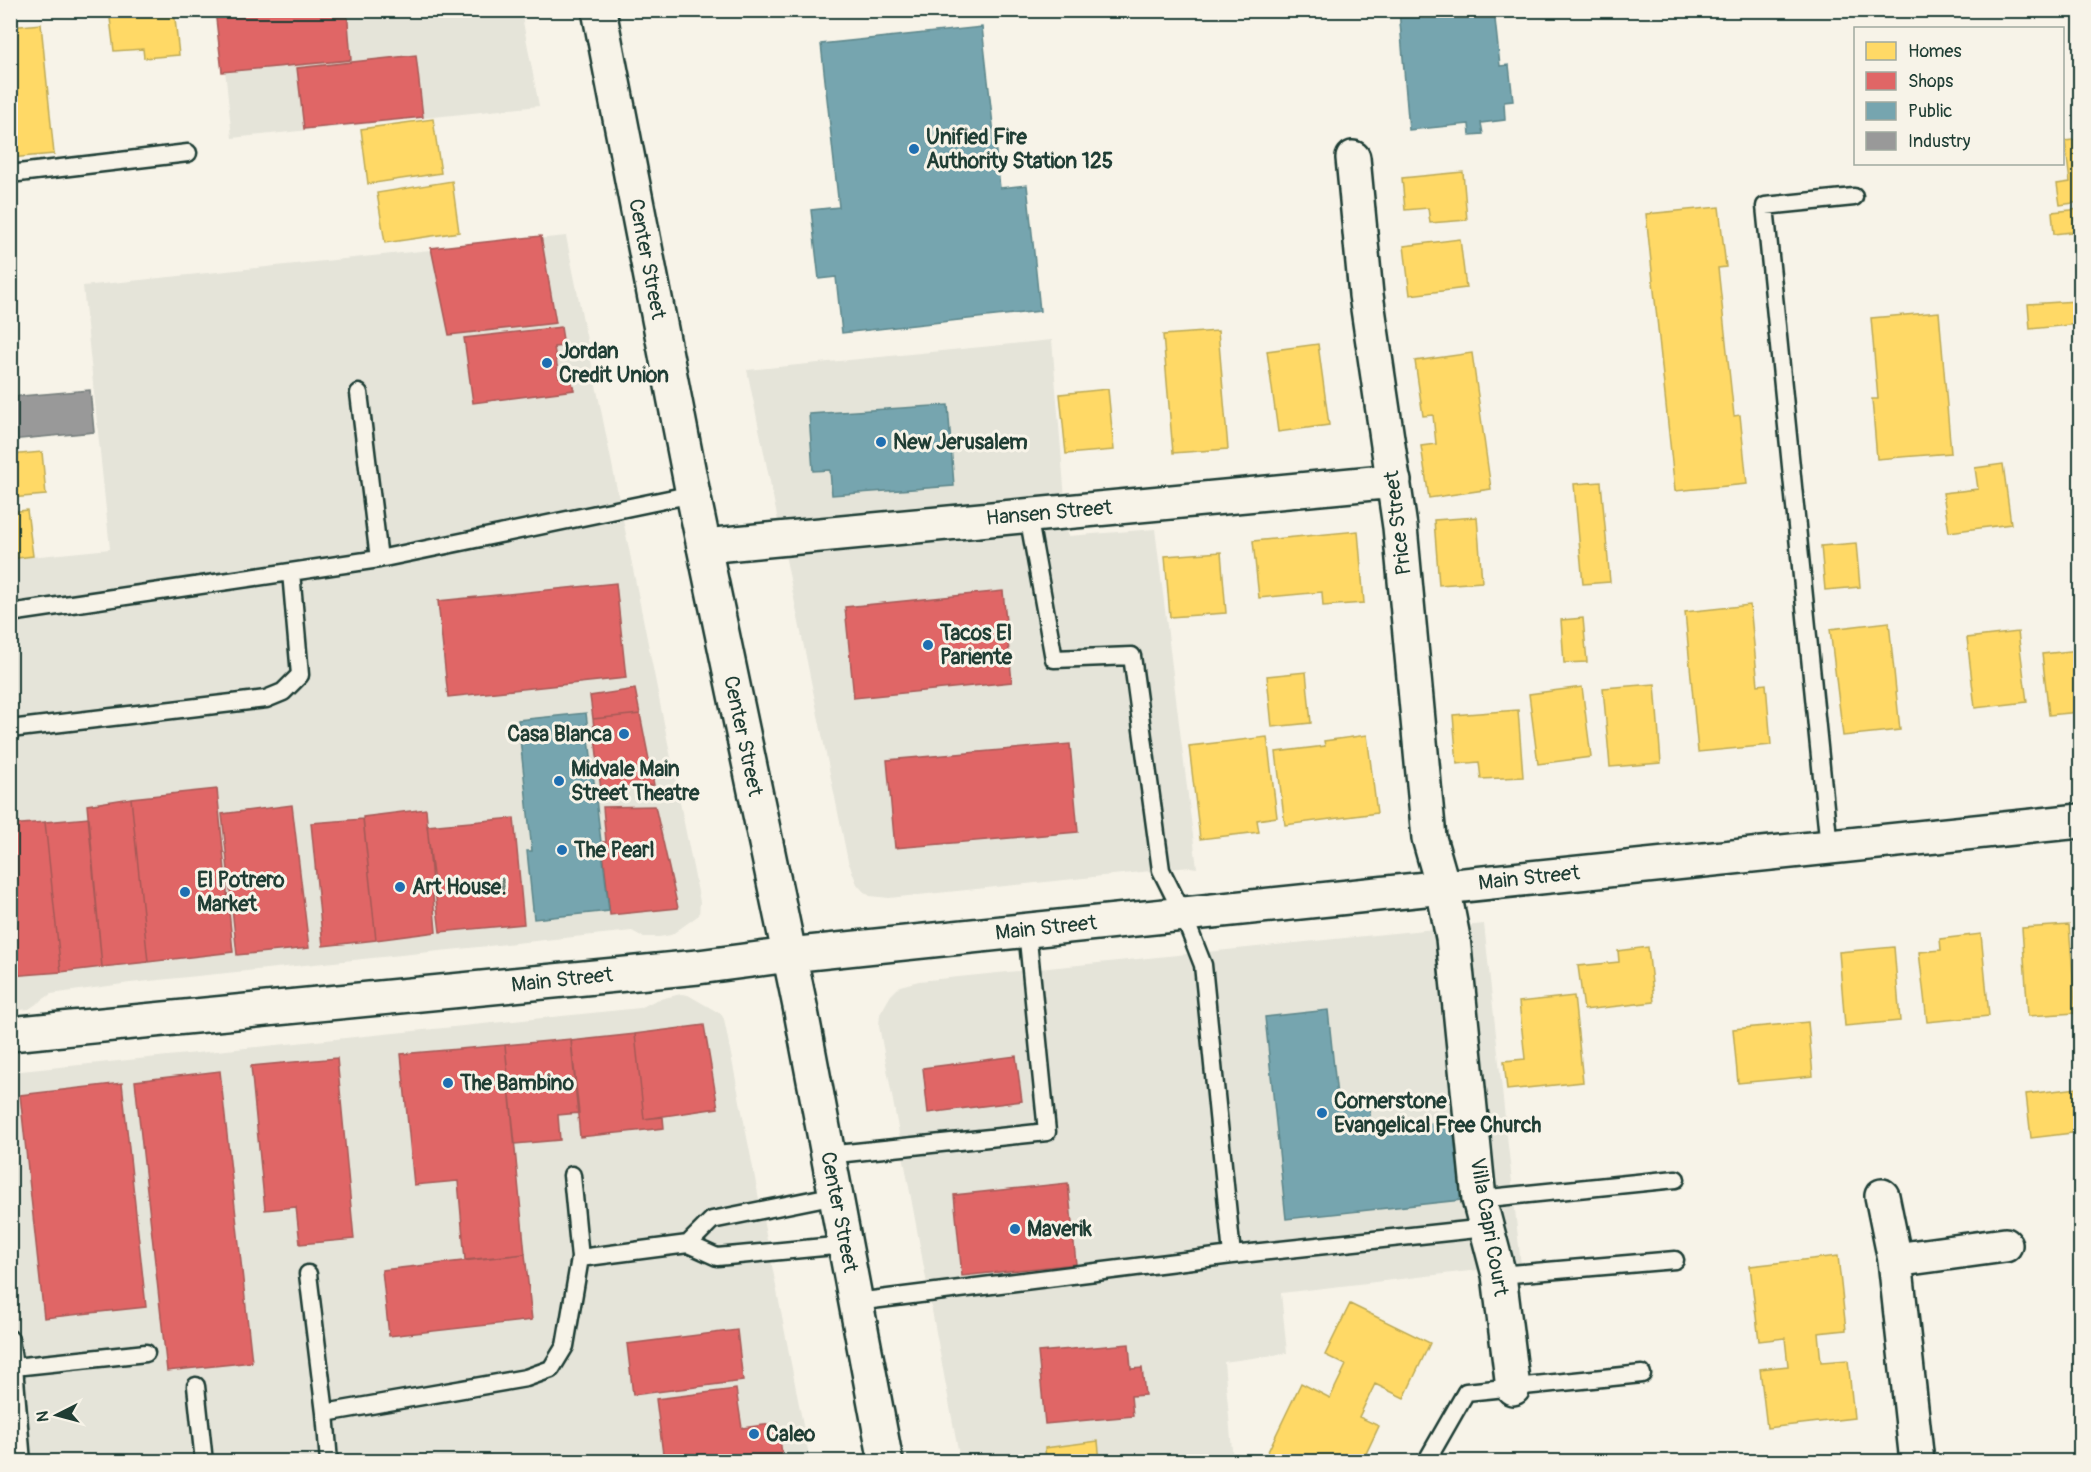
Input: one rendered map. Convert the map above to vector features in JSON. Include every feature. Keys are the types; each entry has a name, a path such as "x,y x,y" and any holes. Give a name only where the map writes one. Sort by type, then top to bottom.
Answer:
{"street":[{"name":"Center Street","path":"599,10 693,494 789,955 886,1461"},
{"name":"Price Street","path":"1353,158 1366,296 1400,527 1429,838 1443,887"},
{"name":"Hansen Street","path":"704,546 1394,481"},
{"name":"Main Street","path":"10,1034 698,967 789,955 2080,821"},
{"name":"Villa Capri Court","path":"1443,887 1452,938 1483,1214 1499,1275 1513,1388"},
{"path":"1882,1196 1895,1260 1917,1461"},
{"path":"1895,1260 2005,1245"}],"lane":[{"path":"10,174 188,153"},
{"path":"1829,847 1765,206 1854,197"},
{"path":"359,393 380,559"},
{"path":"10,613 380,559 693,494"},
{"path":"1028,515 1054,659 1132,656 1161,870 1183,914 1203,965 1232,1255"},
{"path":"10,729 266,699 283,692 300,675 291,572"},
{"path":"827,1155 1047,1132 1027,930"},
{"path":"325,1413 526,1378 551,1369 565,1346 580,1258 572,1175"},
{"path":"856,1302 1232,1255 1483,1214 1676,1179"},
{"path":"688,1244 712,1220 836,1195"},
{"path":"580,1258 688,1244 717,1257 845,1245"},
{"path":"1499,1275 1675,1260"},
{"path":"308,1274 325,1413 328,1461"},
{"path":"10,1339 22,1461"},
{"path":"14,1367 146,1353"},
{"path":"1426,1461 1466,1392 1642,1374"},
{"path":"196,1386 204,1461"}],"shaded area":[{"path":"219,11 521,11 539,106 232,138"},
{"path":"566,236 700,902 699,915 671,935 659,937 643,937 632,931 130,983 51,994 29,1009 11,1011 10,559 110,549 83,286"},
{"path":"1052,340 1068,536 1155,529 1197,868 889,898 870,896 857,884 848,861 747,370"},
{"path":"1484,924 1521,1265 1281,1293 1287,1353 1224,1362 1233,1461 960,1461 879,1026 880,1014 891,995 900,986 919,981"},
{"path":"681,994 688,995 721,1014 724,1019 810,1461 11,1462 11,1072 640,1008 656,1000"}],"building: Homes":[{"path":"109,10 174,10 179,55 144,58 143,49 114,51"},
{"path":"41,24 54,154 10,158 10,27"},
{"path":"433,119 441,173 368,184 361,129"},
{"path":"2080,139 2080,202 2060,205 2057,184 2070,182 2065,141"},
{"path":"1463,172 1467,220 1430,223 1428,208 1405,210 1402,178"},
{"path":"452,181 459,232 385,243 377,193"},
{"path":"1719,207 1726,267 1718,268 1734,416 1740,415 1747,484 1675,491 1646,214"},
{"path":"2080,209 2080,231 2054,234 2052,212"},
{"path":"1460,239 1466,288 1410,295 1404,246"},
{"path":"2077,301 2079,324 2030,329 2028,304"},
{"path":"1939,312 1951,453 1877,459 1872,399 1878,399 1871,318"},
{"path":"1218,331 1228,449 1173,453 1163,335"},
{"path":"1318,344 1329,425 1278,432 1267,351"},
{"path":"1472,353 1491,489 1429,498 1421,446 1436,444 1433,415 1423,416 1415,361"},
{"path":"1108,389 1114,450 1066,454 1060,394"},
{"path":"42,452 46,495 10,498 10,455"},
{"path":"2003,464 2011,524 1949,532 1943,493 1978,489 1975,468"},
{"path":"1601,482 1610,582 1583,584 1574,484"},
{"path":"27,510 33,556 10,559 10,512"},
{"path":"1477,517 1482,582 1439,585 1434,520"},
{"path":"1358,531 1364,603 1323,606 1322,592 1259,598 1253,541"},
{"path":"1856,543 1860,587 1825,590 1821,546"},
{"path":"1221,552 1226,613 1170,617 1165,556"},
{"path":"1750,605 1758,685 1766,684 1771,745 1698,752 1685,612"},
{"path":"1583,618 1587,662 1564,663 1561,620"},
{"path":"1889,622 1900,730 1843,736 1830,629"},
{"path":"2018,632 2027,702 1975,708 1967,638"},
{"path":"2080,650 2080,712 2049,715 2042,654"},
{"path":"1306,672 1311,723 1272,727 1267,676"},
{"path":"1655,684 1661,763 1610,767 1603,688"},
{"path":"1582,687 1591,757 1538,764 1529,694"},
{"path":"1518,710 1523,777 1481,779 1479,762 1457,764 1453,715"},
{"path":"1367,735 1377,813 1285,825 1276,752 1325,746 1324,741"},
{"path":"1267,737 1277,817 1257,820 1259,832 1200,839 1189,746"},
{"path":"2069,925 2076,1013 2028,1016 2022,928"},
{"path":"1981,934 1989,1016 1927,1022 1919,952 1941,950 1940,939"},
{"path":"1648,947 1654,1002 1584,1010 1578,966 1619,962 1618,951"},
{"path":"1894,947 1900,1021 1845,1026 1839,952"},
{"path":"1574,996 1583,1082 1507,1090 1504,1061 1525,1059 1519,1002"},
{"path":"1808,1022 1813,1076 1738,1083 1733,1029"},
{"path":"2078,1088 2080,1132 2031,1138 2026,1094"},
{"path":"1838,1256 1846,1330 1818,1333 1821,1362 1848,1360 1854,1418 1767,1428 1760,1369 1788,1366 1785,1338 1759,1341 1750,1266"},
{"path":"1350,1304 1430,1343 1404,1398 1375,1384 1359,1417 1379,1426 1362,1462 1263,1462 1301,1383 1330,1398 1346,1365 1325,1355"},
{"path":"1098,1441 1100,1462 1046,1462 1045,1448"}],"building: Shops":[{"path":"215,10 347,10 351,60 222,72"},
{"path":"416,55 423,117 304,129 297,68"},
{"path":"541,236 556,323 449,335 431,248"},
{"path":"561,327 564,346 554,347 559,377 570,376 574,390 473,403 464,338"},
{"path":"616,583 626,678 448,697 438,601"},
{"name":"Tacos El Pariente","path":"1003,591 1012,682 854,698 845,607"},
{"path":"635,689 640,714 593,719 590,696"},
{"path":"640,714 654,785 601,791 593,719"},
{"path":"1070,744 1078,832 895,848 887,760"},
{"path":"217,789 233,952 148,962 131,798"},
{"path":"131,798 148,962 102,967 87,805"},
{"path":"292,805 309,948 237,955 222,814"},
{"path":"655,806 678,908 610,915 602,842 606,842 603,807"},
{"path":"426,809 436,932 376,940 363,817"},
{"path":"89,818 102,967 61,972 45,822"},
{"path":"514,818 524,924 440,932 427,826"},
{"path":"363,819 376,940 323,946 311,823"},
{"path":"45,822 61,972 10,976 10,825"},
{"path":"704,1025 718,1108 644,1119 635,1034"},
{"path":"635,1034 644,1119 663,1117 664,1128 580,1137 571,1041"},
{"path":"571,1039 579,1113 558,1115 560,1140 515,1144 505,1045"},
{"path":"505,1045 525,1254 465,1260 458,1181 414,1185 401,1054"},
{"path":"1016,1056 1022,1101 928,1113 923,1068"},
{"path":"337,1058 354,1239 300,1244 296,1207 265,1210 251,1066"},
{"path":"220,1071 252,1362 167,1371 135,1081"},
{"path":"122,1083 146,1307 44,1318 20,1095"},
{"name":"Maverik","path":"1068,1183 1076,1264 962,1276 954,1195"},
{"path":"525,1254 532,1320 389,1336 382,1270"},
{"path":"737,1330 743,1381 633,1395 627,1344"},
{"path":"1129,1344 1131,1369 1142,1368 1145,1395 1131,1396 1133,1416 1045,1424 1038,1352"},
{"path":"736,1389 742,1428 778,1423 783,1462 664,1462 656,1399"}],"building: Public":[{"path":"1399,10 1494,10 1500,66 1509,65 1513,101 1504,102 1505,120 1481,123 1483,134 1470,135 1469,124 1409,130"},
{"name":"Unified Fire Authority Station 125","path":"982,27 1000,188 1027,185 1040,311 842,333 836,277 819,279 811,210 839,207 821,44"},
{"name":"New Jerusalem","path":"948,405 954,486 832,495 830,470 813,471 809,414"},
{"name":"Midvale Main Street Theatre","path":"586,713 609,911 534,919 527,851 532,851 518,720"},
{"name":"Cornerstone Evangelical Free Church","path":"1328,1010 1338,1106 1369,1103 1371,1129 1453,1121 1461,1200 1286,1219 1265,1017"}],"building: Industry":[{"path":"90,390 94,432 10,440 10,397"}],"place":[{"name":"Unified Fire Authority Station 125","path":"914,149"},
{"name":"Jordan Credit Union","path":"547,363"},
{"name":"New Jerusalem","path":"881,442"},
{"name":"Tacos El Pariente","path":"928,645"},
{"name":"Casa Blanca","path":"624,734"},
{"name":"Midvale Main Street Theatre","path":"559,781"},
{"name":"The Pearl","path":"562,850"},
{"name":"Art House!","path":"400,887"},
{"name":"El Potrero Market","path":"185,892"},
{"name":"The Bambino","path":"448,1083"},
{"name":"Cornerstone Evangelical Free Church","path":"1322,1113"},
{"name":"Maverik","path":"1015,1229"},
{"name":"Caleo","path":"754,1434"}]}
